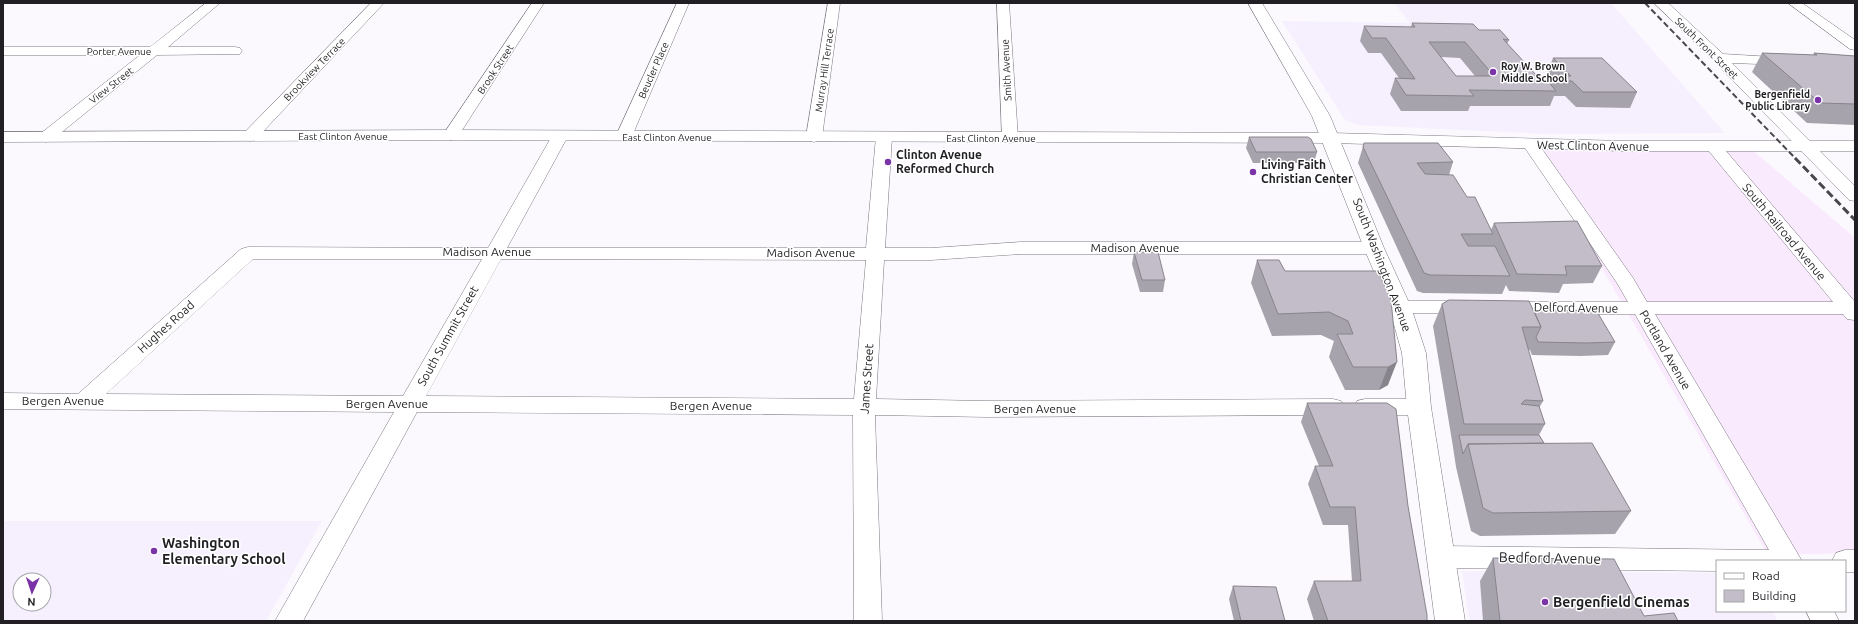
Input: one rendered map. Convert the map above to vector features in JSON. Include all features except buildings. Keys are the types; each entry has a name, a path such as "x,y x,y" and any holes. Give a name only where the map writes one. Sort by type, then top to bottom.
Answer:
{"street":[{"name":"View Street","path":"46,137 214,3"},
{"name":"Brookview Terrace","path":"250,136 378,3"},
{"name":"Brook Street","path":"451,136 538,3"},
{"name":"Beucler Place","path":"624,136 683,3"},
{"name":"Murray Hill Terrace","path":"814,138 834,3"},
{"name":"Smith Avenue","path":"1003,3 1010,138"},
{"name":"South Washington Avenue","path":"1255,3 1321,116 1374,248 1400,307 1414,353 1419,407 1442,557 1450,621"},
{"name":"South Front Street","path":"1660,3 1719,58 1855,196"},
{"path":"1794,3 1855,46"},
{"name":"Porter Avenue","path":"3,51 235,52"},
{"path":"1719,58 1802,61"},
{"name":"South Summit Street","path":"289,621 560,136"},
{"name":"East Clinton Avenue","path":"3,137 624,136 814,138 1331,138"},
{"name":"James Street","path":"868,621 864,407 884,137"},
{"name":"West Clinton Avenue","path":"1331,138 1531,145 1714,147 1855,146"},
{"name":"Portland Avenue","path":"1531,145 1626,282 1788,560"},
{"name":"South Railroad Avenue","path":"1714,147 1852,312"},
{"name":"Madison Avenue","path":"248,252 931,254 1021,248 1374,248"},
{"name":"Hughes Road","path":"84,401 248,252"},
{"name":"Delford Avenue","path":"1400,307 1852,312"},
{"name":"Bergen Avenue","path":"3,401 1003,409 1419,407"},
{"name":"Bedford Avenue","path":"1442,557 1716,560"},
{"path":"1820,612 1825,621"}],"shaded area":[{"name":"Roy W. Brown Middle School","path":"1394,3 1611,3 1725,133 1545,134 1358,125 1345,120 1282,21 1410,23"},
{"path":"1531,146 1750,148 1855,238 1855,553 1768,555"},
{"name":"Washington Elementary School","path":"3,521 322,521 266,621 3,621"},
{"path":"1462,571 1716,573 1716,612 1773,612 1778,621 1469,621"}],"railway":[{"path":"1645,3 1796,159"},
{"path":"1795,158 1855,220"}],"place":[{"name":"Roy W. Brown Middle School","path":"1493,72"},
{"name":"Bergenfield Public Library","path":"1818,100"},
{"name":"Clinton Avenue Reformed Church","path":"888,162"},
{"name":"Living Faith Christian Center","path":"1253,172"},
{"name":"Washington Elementary School","path":"154,551"},
{"name":"Bergenfield Cinemas","path":"1545,602"}]}
